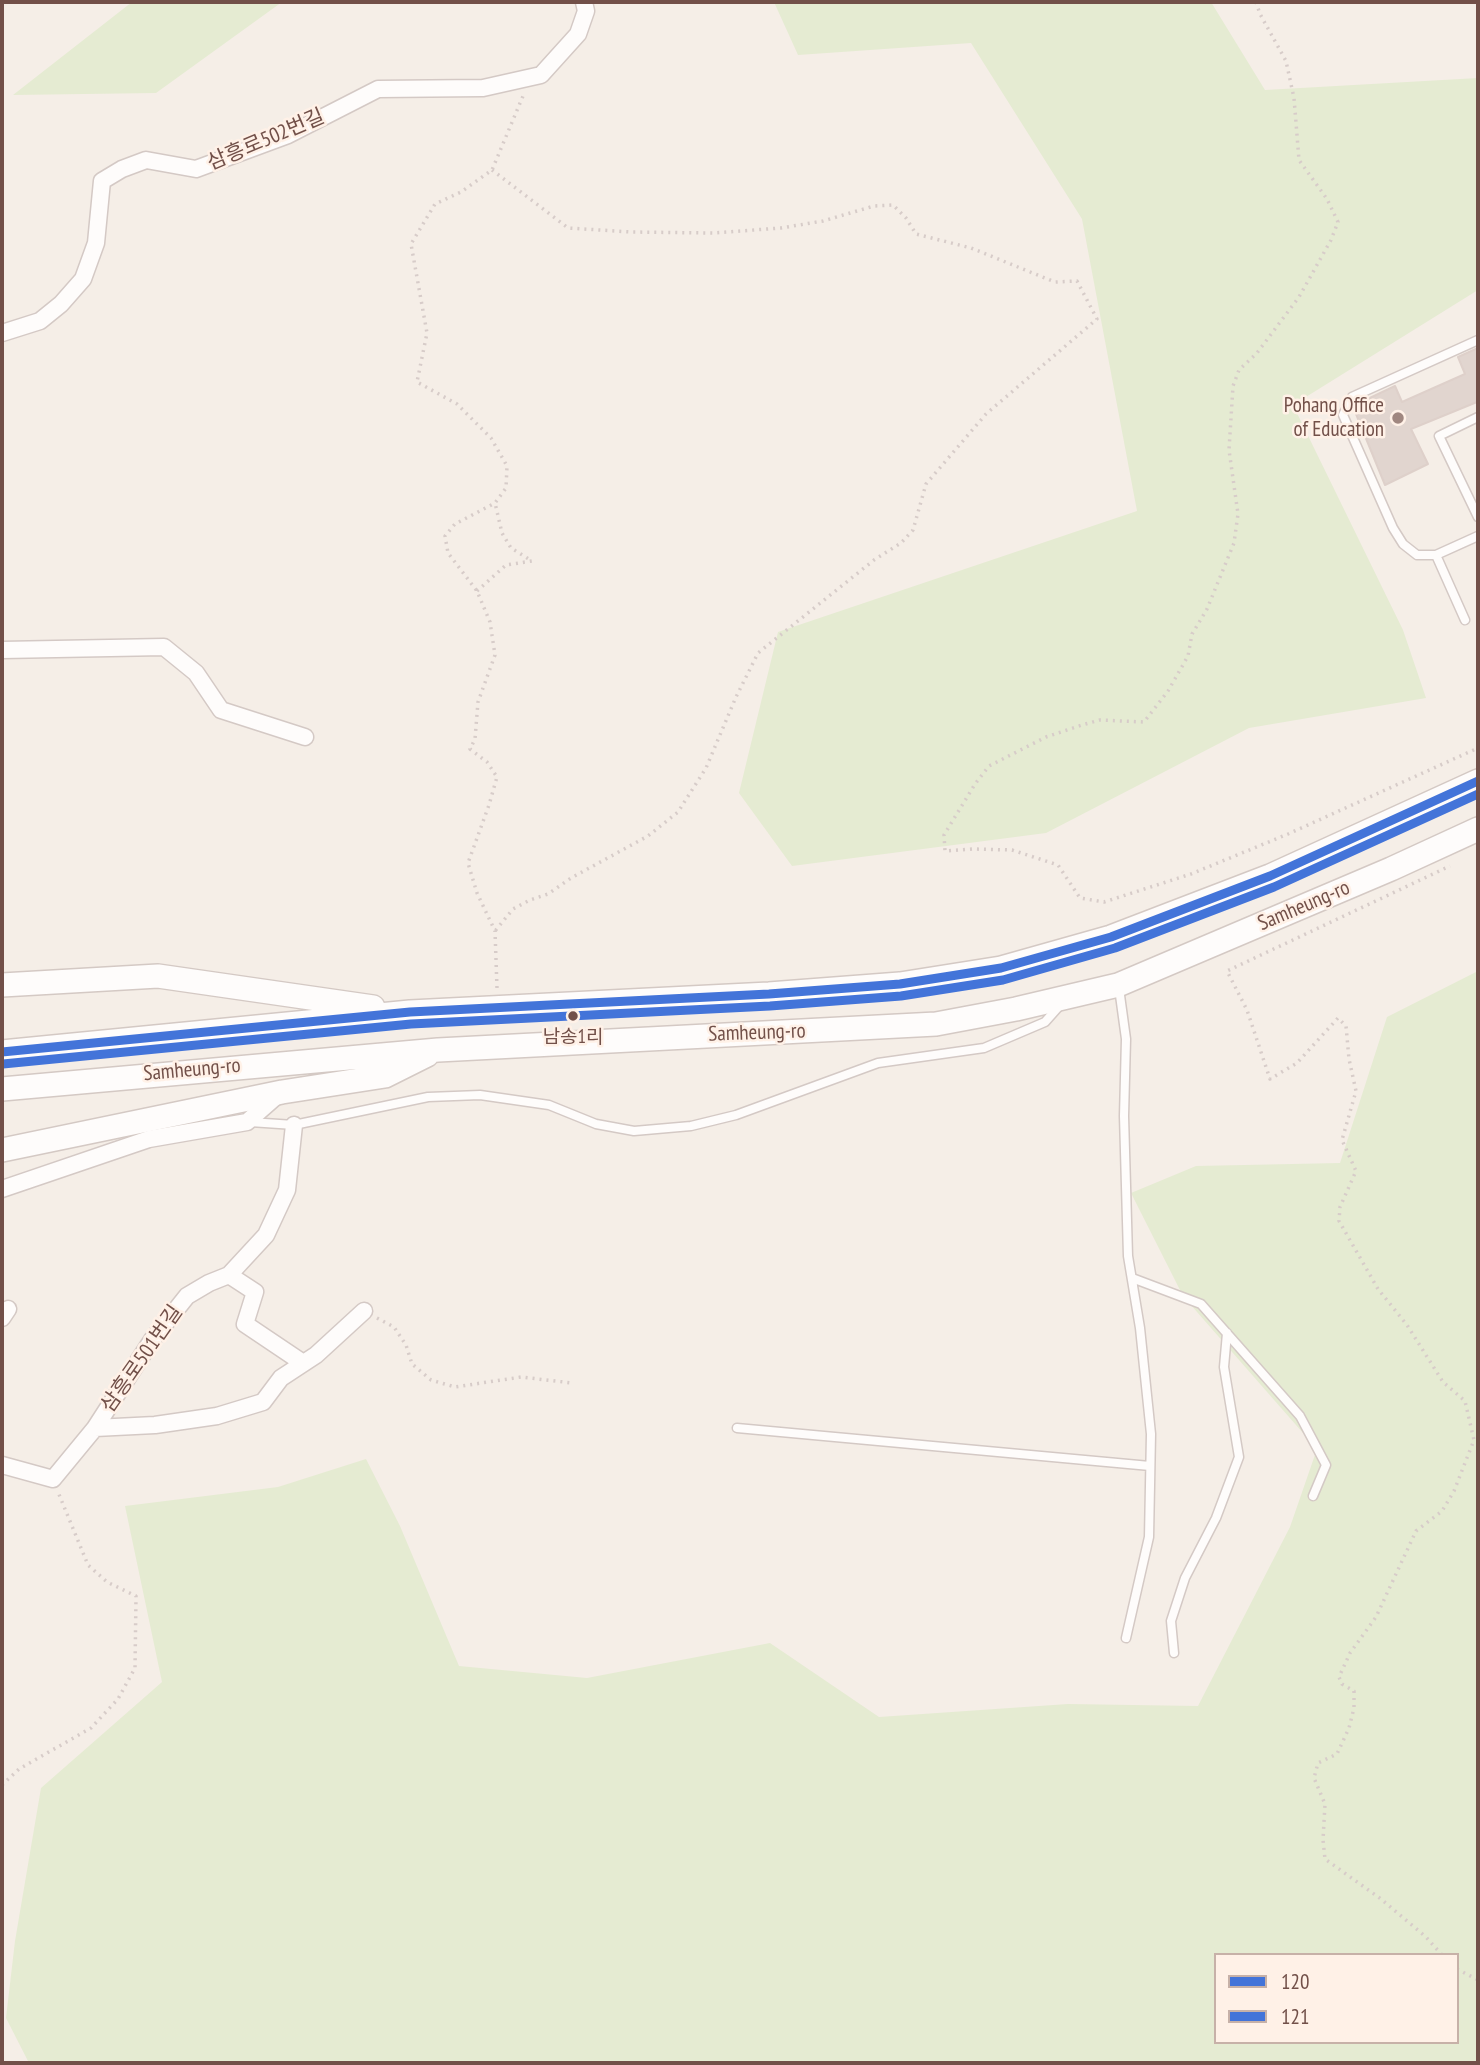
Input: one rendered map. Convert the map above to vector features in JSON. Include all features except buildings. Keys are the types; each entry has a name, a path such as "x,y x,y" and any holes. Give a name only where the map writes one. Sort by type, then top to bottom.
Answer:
{"main road":[{"name":"Samheung-ro","path":"2,1052 410,1012 768,994 887,985 1001,968 1111,937 1270,876 1478,781"},
{"name":"Samheung-ro","path":"2,1089 438,1049 936,1024 1118,985 1478,830"},
{"path":"2,985 158,976 410,1012"},
{"path":"2,1150 282,1092 385,1076 438,1049"}],"street":[{"name":"삼흥로502번길","path":"2,333 40,321 61,304 83,278 96,243 102,181 122,169 146,160 196,169 288,135 378,89 483,88 541,75 578,34 586,11 584,2"},
{"path":"2,650 164,648 196,673 221,710 305,737"},
{"path":"2,1189 149,1139 247,1122 282,1092"},
{"name":"삼흥로501번길","path":"53,1479 95,1428 152,1340 187,1296 229,1275 266,1235 287,1190 294,1125"},
{"path":"229,1275 255,1292 245,1324 303,1363"},
{"name":"삼흥로501번길","path":"95,1428 155,1425 217,1416 263,1402 281,1378 316,1355 364,1311"},
{"path":"2,1465 53,1479"}],"lane":[{"path":"1478,340 1352,397 1343,415 1403,544 1417,555 1436,555 1478,536"},
{"path":"1478,417 1439,436 1478,517"},
{"path":"1436,555 1465,620"},
{"path":"1118,985 1126,1039 1124,1116 1128,1256 1151,1434 1149,1537 1126,1638"},
{"path":"247,1122 294,1125 428,1097 480,1095 548,1105 596,1124 634,1131 691,1126 736,1115 878,1063 984,1048 1045,1022 1068,997"},
{"path":"1132,1278 1201,1304 1300,1416 1326,1465 1313,1496"},
{"path":"1174,1653 1171,1621 1185,1578 1216,1518 1238,1457 1224,1367 1227,1333"},
{"path":"737,1429 1150,1466"}],"path":[{"path":"1256,2 1286,61 1294,98 1299,160 1327,199 1338,222 1299,297 1257,353 1239,370 1233,386 1229,450 1238,514 1234,543 1207,609 1192,634 1188,656 1168,691 1144,722 1101,720 1082,725 1046,737 989,766 944,835 945,851 1012,850 1058,865 1080,898 1104,902 1191,874 1288,834 1478,748"},
{"path":"497,1008 495,931 477,893 468,863 497,777 487,762 470,749 475,739 478,702 495,654 490,622 477,591 448,553 446,536 455,524 495,503 506,488 507,466 491,438 457,404 417,382 427,333 411,244 435,204 461,192 492,170 531,77"},
{"path":"492,170 568,228 713,233 813,223 874,206 893,205 906,218 916,234 971,248 1055,282 1077,281 1097,319 986,415 926,484 913,530 901,543 874,560 758,653 706,768 678,812 648,836 571,878 548,894 513,909 495,931"},
{"path":"477,591 506,565 532,561 512,548 502,533 495,503"},
{"path":"1440,1953 1426,1937 1381,1899 1325,1859 1325,1804 1314,1778 1318,1763 1337,1754 1349,1728 1354,1708 1354,1690 1342,1684 1339,1678 1350,1653 1376,1617 1416,1531 1442,1511 1454,1491 1475,1440 1465,1401 1443,1382 1407,1325 1378,1289 1339,1221 1340,1207 1356,1171 1342,1140 1356,1091 1346,1026 1338,1018 1297,1063 1270,1079 1247,1010 1227,971 1453,865"},
{"path":"364,1311 394,1327 406,1345 412,1364 431,1380 455,1387 522,1377 572,1383"},
{"path":"2,1785 19,1769 91,1728 118,1699 135,1668 136,1596 107,1582 88,1565 53,1479"},
{"path":"1459,1970 1478,1980"}],"green space":[{"path":"132,2 282,2 156,93 13,95"},
{"path":"774,2 1211,2 1265,90 1478,78 1478,290 1293,405 1403,630 1426,698 1249,728 1046,833 792,866 739,793 778,632 1137,511 1082,219 971,43 798,55"},
{"path":"1478,971 1478,2063 29,2063 6,2018 15,1941 41,1788 162,1682 125,1506 278,1487 366,1459 400,1526 459,1666 587,1678 770,1643 879,1717 1068,1704 1198,1706 1290,1527 1317,1449 1183,1296 1131,1193 1196,1166 1340,1163 1387,1017"}],"transit line":[{"name":"120","path":"2,1052 410,1012 769,994 900,984 1001,968 1111,937 1270,876 1478,781"},
{"name":"121","path":"3,1064 411,1024 770,1006 901,996 1003,980 1115,948 1274,887 1478,794"}],"place":[{"name":"Pohang Office of Education","path":"1398,418"},
{"name":"남송1리","path":"573,1016"}]}
